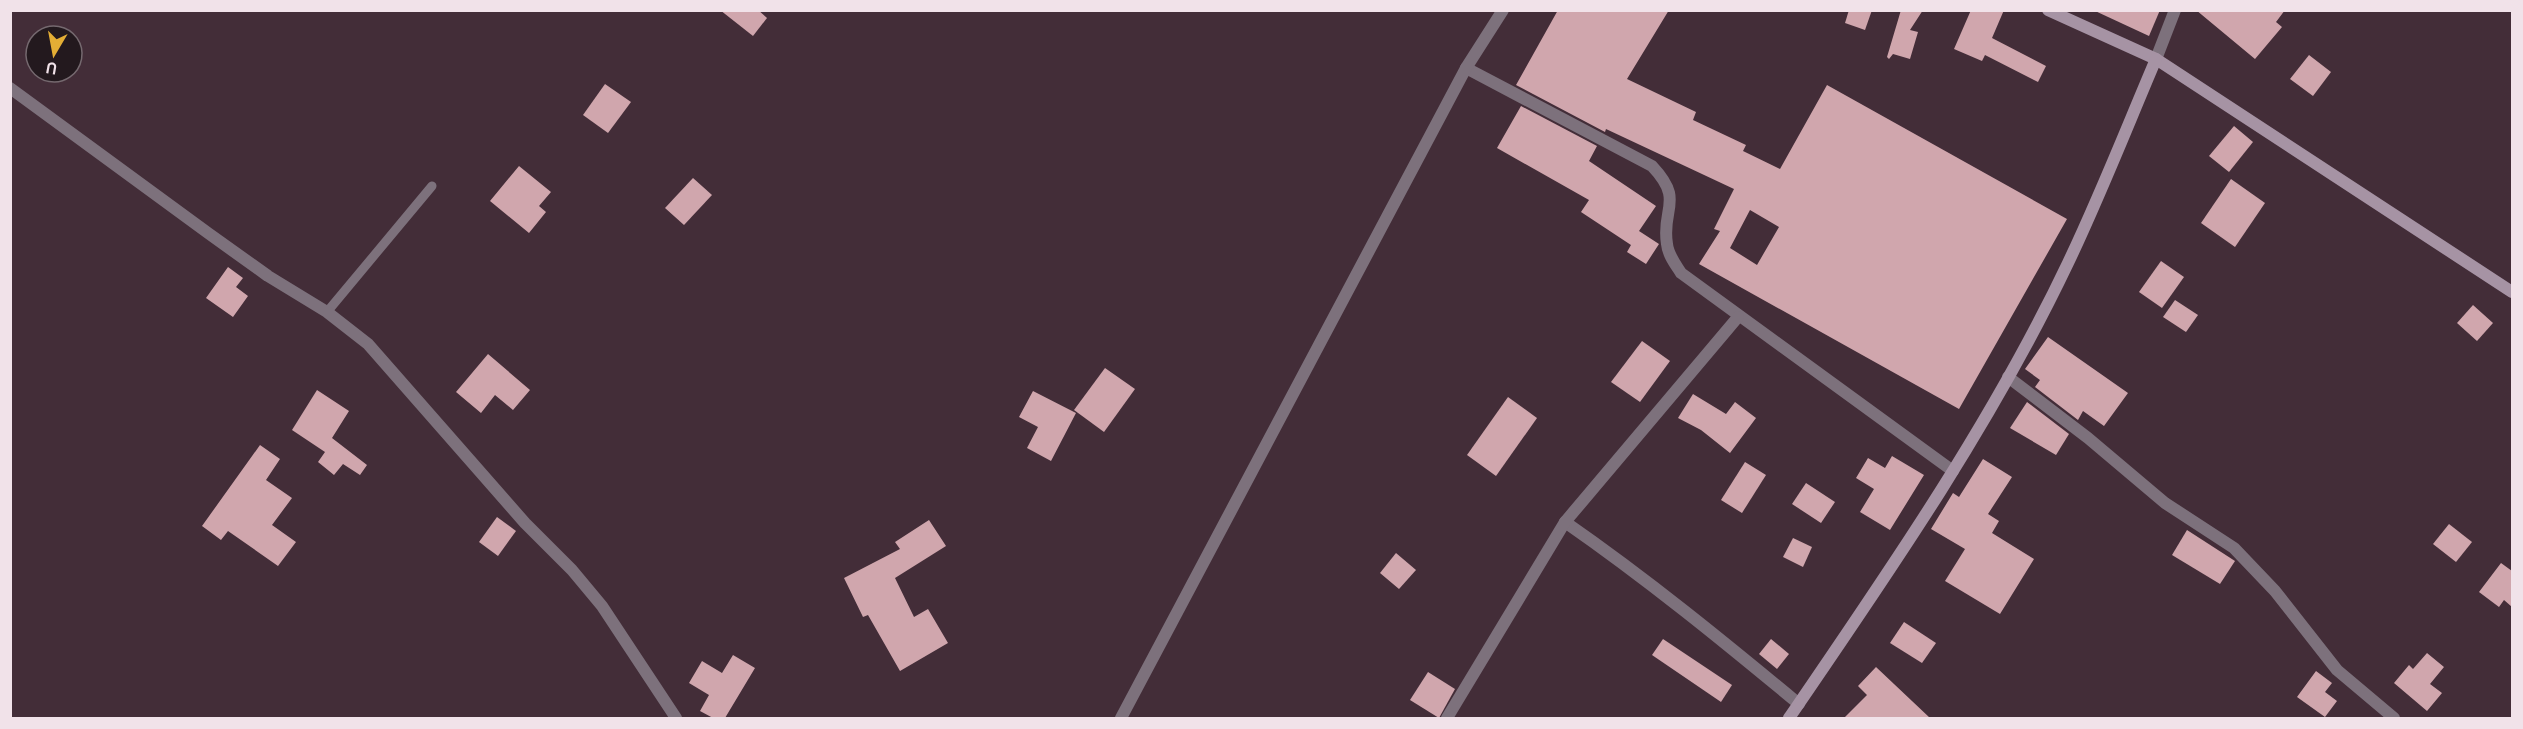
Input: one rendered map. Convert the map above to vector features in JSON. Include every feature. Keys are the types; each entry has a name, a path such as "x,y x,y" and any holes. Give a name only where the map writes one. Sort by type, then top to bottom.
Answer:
{"street":[{"path":"1121,718 1466,68 1503,10"},
{"path":"2048,10 2156,59 2512,292"},
{"path":"1789,718 1953,471 2008,377 2068,263 2175,10"},
{"path":"1466,68 1652,166 1665,180 1669,192 1666,245 1681,273 1738,317 1833,382 1953,471"},
{"path":"10,88 259,270 327,312 369,344 525,523 572,570 602,606 676,718"},
{"path":"1447,718 1565,522 1738,317"},
{"path":"2008,377 2088,438 2165,503 2234,548 2275,591 2337,670 2394,718"},
{"path":"1565,522 1627,565 1799,704"}],"lane":[{"path":"327,312 432,186"}],"building":[{"path":"720,10 758,10 767,18 753,36"},
{"path":"1558,10 1669,10 1627,79 1696,112 1693,120 1746,145 1743,151 1780,169 1827,85 2067,219 1959,409 1699,264 1720,231 1714,229 1734,189 1606,129 1605,132 1516,85","holes":["1750,210 1779,227 1757,265 1730,248"]},
{"path":"1849,10 1872,10 1865,30 1845,23"},
{"path":"1901,10 1923,10 1910,30 1918,32 1910,59 1893,54 1889,59 1887,57"},
{"path":"1971,10 2004,10 1992,38 2046,66 2038,82 1985,55 1982,61 1954,49"},
{"path":"2093,10 2160,10 2149,36"},
{"path":"2196,10 2285,10 2276,22 2282,27 2255,59"},
{"path":"2309,55 2331,72 2313,96 2290,79"},
{"path":"605,84 631,102 608,133 583,115"},
{"path":"1521,106 1597,146 1589,161 1656,206 1639,231 1659,244 1646,264 1627,252 1631,245 1581,212 1589,200 1497,148"},
{"path":"2234,126 2253,142 2229,172 2209,156"},
{"path":"519,166 551,192 539,206 546,212 529,233 490,201"},
{"path":"693,178 712,195 684,225 665,208"},
{"path":"2231,179 2265,203 2235,247 2201,223"},
{"path":"2161,261 2184,277 2162,308 2139,292"},
{"path":"228,267 243,278 236,287 248,296 233,317 206,298"},
{"path":"2175,300 2198,315 2186,332 2163,317"},
{"path":"2473,305 2493,323 2477,341 2457,323"},
{"path":"2048,337 2128,393 2104,426 2083,411 2078,420 2035,387 2040,380 2025,369"},
{"path":"1642,341 1670,361 1640,402 1611,382"},
{"path":"488,354 530,390 513,410 495,395 481,413 456,392"},
{"path":"1105,368 1135,389 1104,432 1074,410"},
{"path":"317,390 349,411 332,438 367,465 360,475 343,464 334,475 318,462 325,452 292,430"},
{"path":"1033,391 1076,413 1051,461 1027,448 1038,427 1019,417"},
{"path":"1693,394 1726,414 1735,402 1756,418 1730,453 1701,430 1678,418"},
{"path":"1508,397 1537,418 1496,476 1467,455"},
{"path":"2027,402 2069,434 2056,455 2010,428"},
{"path":"260,445 280,459 266,480 292,498 272,525 296,542 278,566 228,531 221,540 202,526"},
{"path":"1892,456 1924,475 1890,530 1860,512 1874,489 1856,478 1868,458 1885,468"},
{"path":"1983,459 2012,477 1988,514 1999,521 1992,533 2034,559 2000,614 1945,581 1965,549 1931,529 1953,493 1959,497"},
{"path":"1745,462 1766,475 1742,513 1721,500"},
{"path":"1806,483 1835,502 1821,523 1792,504"},
{"path":"497,517 516,531 498,556 479,542"},
{"path":"929,520 946,546 895,578 914,617 928,609 948,643 900,671 868,615 863,617 844,578 900,549 895,542"},
{"path":"2449,524 2472,542 2456,562 2433,544"},
{"path":"2187,530 2235,561 2220,584 2172,555"},
{"path":"1793,538 1812,547 1803,567 1783,557"},
{"path":"1396,553 1416,570 1399,589 1380,573"},
{"path":"2501,563 2512,571 2512,607 2504,600 2499,607 2479,592"},
{"path":"1904,622 1936,643 1922,663 1890,643"},
{"path":"1663,639 1732,685 1721,702 1652,655"},
{"path":"1771,639 1789,654 1777,669 1759,654"},
{"path":"2427,653 2444,667 2430,684 2442,693 2427,711 2394,683 2409,665 2413,669"},
{"path":"733,655 755,668 725,718 713,718 700,711 709,695 689,683 702,661 722,673"},
{"path":"1876,667 1930,718 1844,718 1867,695 1858,686"},
{"path":"2316,671 2332,683 2325,692 2337,701 2325,717 2297,697"},
{"path":"1428,672 1455,689 1439,718 1410,700"}]}
